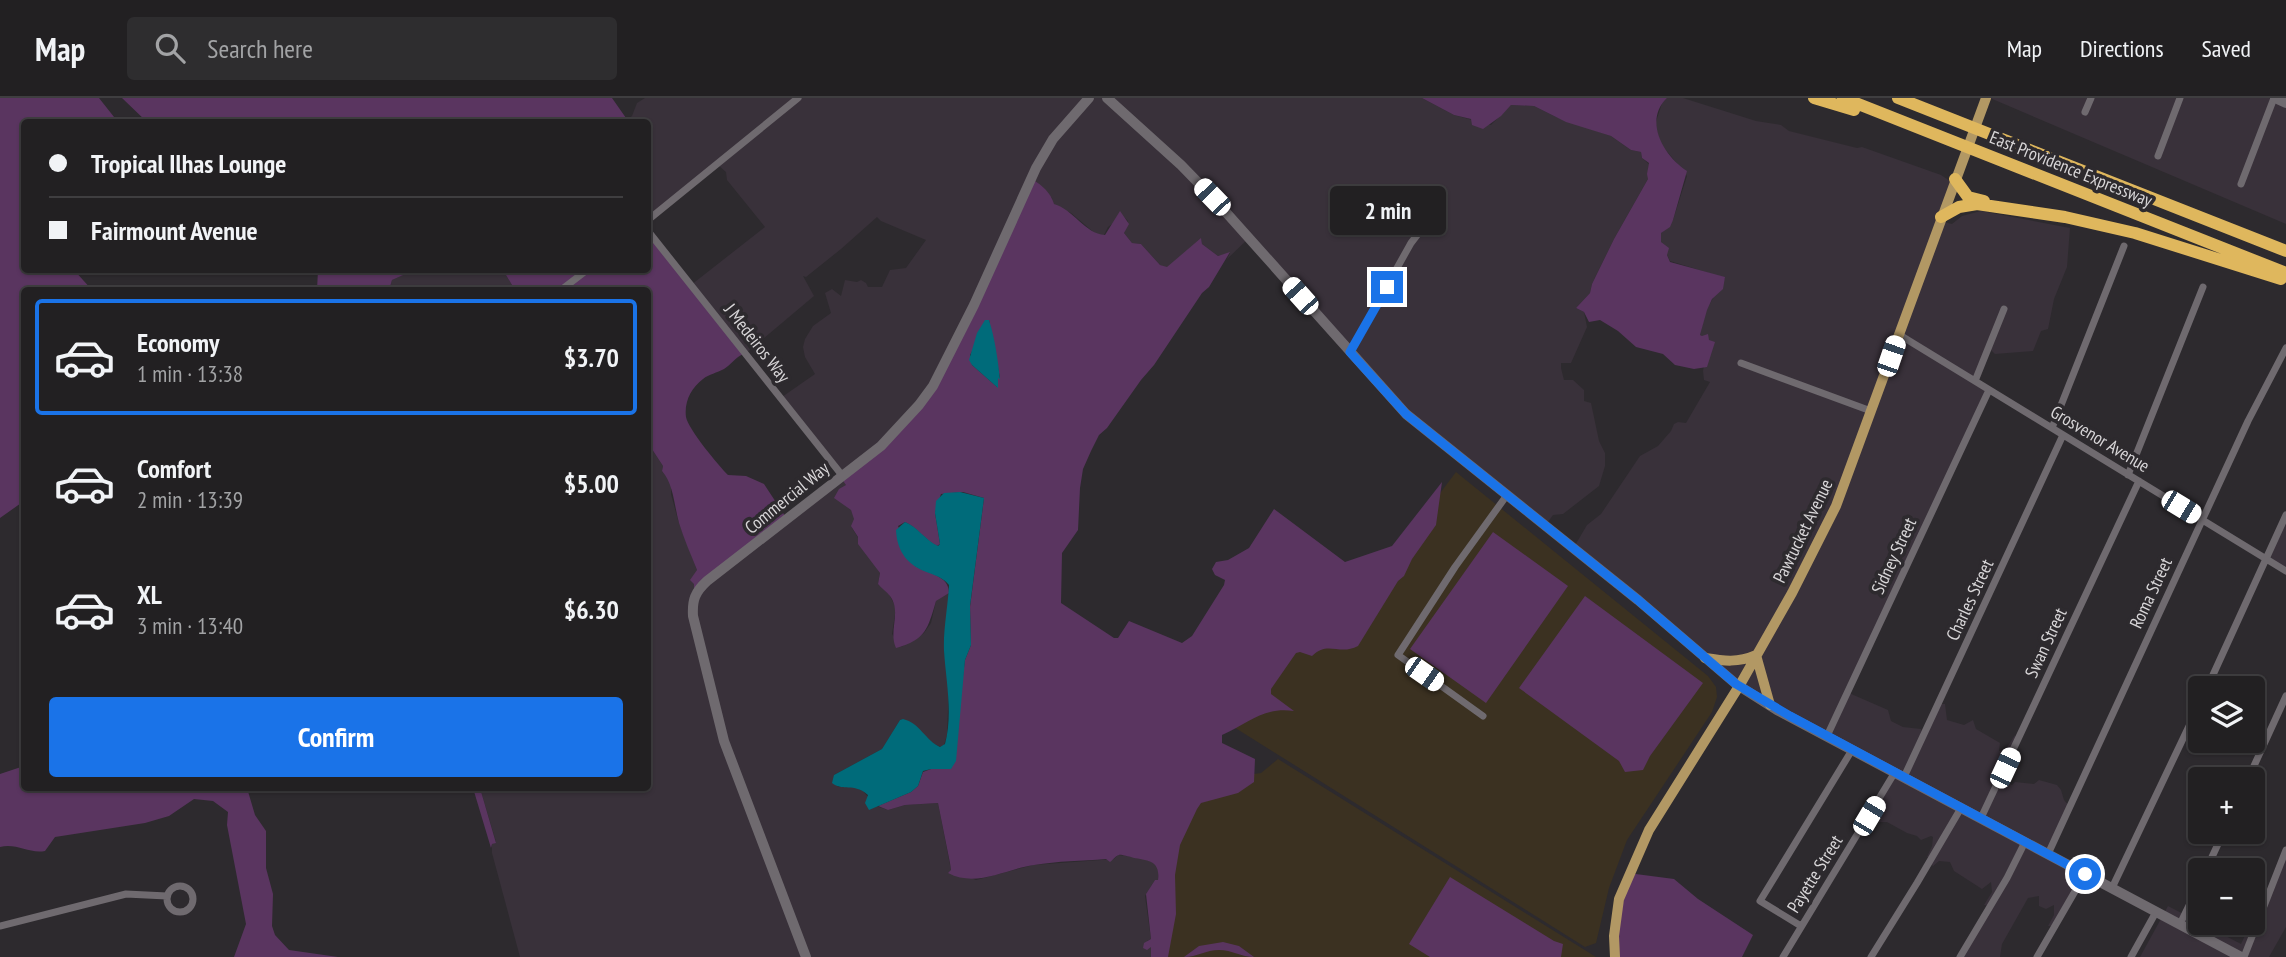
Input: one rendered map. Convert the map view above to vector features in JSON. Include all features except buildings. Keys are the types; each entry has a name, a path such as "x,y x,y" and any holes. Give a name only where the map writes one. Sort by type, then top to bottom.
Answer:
{"highway":[{"path":"1814,98 1952,141"},
{"name":"East Providence Expressway","path":"1843,98 2286,273"},
{"name":"East Providence Expressway","path":"1898,98 2286,251"},
{"path":"1908,98 1933,112"},
{"path":"1955,180 1968,197 2012,209 2126,230 2286,281"},
{"path":"2117,184 2286,242"},
{"path":"1941,218 1968,205 2012,209"}],"main road":[{"name":"Commercial Way","path":"806,957 724,741 693,616 692,600 707,581 881,446 919,405 933,386 998,255 1036,168 1053,139 1089,98"},
{"path":"1107,98 1212,197 1406,414 1739,685 1826,736 2239,956"},
{"name":"Pawtucket Avenue","path":"1615,957 1616,915 1624,884 1649,830 1739,685 1792,593 1836,506 1986,98"},
{"path":"2275,98 2286,103"},
{"path":"1705,658 1728,662 1745,660 1756,655 1763,688 1770,705"}],"street":[{"path":"651,218 798,98"},
{"path":"2084,111 2091,98"},
{"path":"2158,156 2180,98"},
{"path":"2241,184 2275,98"},
{"path":"1350,352 1424,226"},
{"name":"J Medeiros Way","path":"651,235 842,474"},
{"path":"2052,428 2124,246"},
{"path":"565,287 583,273"},
{"path":"2128,475 2203,287"},
{"path":"1975,381 2004,309"},
{"name":"Grosvenor Avenue","path":"1898,334 2286,571"},
{"name":"Roma Street","path":"2048,854 2248,421 2286,349"},
{"path":"1741,363 1871,411"},
{"name":"Sidney Street","path":"1826,736 1989,390"},
{"name":"Charles Street","path":"1899,775 2063,435"},
{"name":"Swan Street","path":"1981,818 2139,481"},
{"path":"1483,716 1398,655 1455,567 1507,495"},
{"path":"2212,676 2286,515"},
{"path":"2253,767 2286,696"},
{"path":"2112,888 2188,729"},
{"path":"1801,926 1760,901 1852,750"},
{"name":"Payette Street","path":"1783,957 1899,775"},
{"path":"1871,957 1961,808"},
{"path":"1960,957 2025,842"},
{"path":"2239,956 2286,850"},
{"path":"2037,957 2085,874"},
{"path":"0,926 126,894 167,896"},
{"path":"2180,924 2188,908"},
{"path":"2131,957 2156,912"}],"shaded area":[{"path":"0,98 99,98 116,119 21,119 21,273 77,273 89,287 21,287 21,503 0,518"},
{"path":"122,98 612,98 626,118 625,119 144,119"},
{"path":"645,98 1422,98 1454,115 1491,125 1511,105 1534,106 1556,117 1611,136 1631,150 1641,152 1642,158 1649,164 1648,179 1614,239 1590,293 1576,308 1584,312 1587,327 1571,363 1561,363 1564,380 1573,380 1584,390 1584,401 1591,403 1599,441 1605,453 1605,466 1599,486 1563,514 1553,515 1545,526 1381,388 1249,238 1227,259 1230,253 1218,256 1202,244 1201,239 1167,268 1160,265 1141,244 1132,243 1124,233 1128,221 1123,216 1108,227 1104,235 1097,235 1071,213 1053,204 1052,198 1045,191 934,385 846,485 839,500 851,510 855,519 852,528 880,573 878,584 889,594 896,608 892,634 901,647 924,633 931,623 936,601 949,593 944,649 949,684 947,735 944,745 941,747 934,744 903,719 882,749 834,775 838,787 851,786 863,791 876,806 888,810 905,805 938,803 951,870 976,880 1033,865 1114,859 1118,855 1152,862 1159,873 1158,880 1155,880 1145,896 1151,939 1147,941 1151,946 1151,957 520,957 492,853 492,844 496,842 481,791 651,791 651,448 671,483 678,520 697,570 694,593 839,475 782,397 815,374 805,357 803,347 813,326 831,313 825,293 832,289 841,296 845,280 861,280 868,287 882,287 890,270 906,268 926,240 877,217 806,277 803,276 814,296 745,354 691,285 765,227 727,180 726,172 718,165 651,216 651,119 628,119 632,116 637,103"},
{"path":"1422,98 1667,98 1657,117 1659,138 1671,156 1687,171 1673,220 1670,227 1661,233 1661,242 1669,248 1667,255 1670,262 1725,277 1723,289 1712,299 1707,310 1700,335 1708,334 1709,340 1715,342 1707,367 1694,369 1675,365 1663,354 1636,347 1600,320 1589,322 1584,312 1576,308 1590,293 1614,239 1648,179 1649,163 1642,158 1641,152 1631,150 1611,136 1566,122 1534,106 1511,105 1483,129 1472,125 1471,119 1454,115"},
{"path":"1667,98 1683,98 1756,121 1781,125 1789,131 1862,147 1941,175 1953,183 1940,221 1952,224 1962,216 1981,211 2070,228 2067,267 2054,299 2048,329 2041,331 2033,351 1995,354 1990,349 1977,379 1991,389 1849,693 1888,710 1891,721 1903,727 1921,729 1923,734 1939,704 1945,704 1947,720 1964,725 1973,720 1976,729 2000,743 1999,751 2006,749 2015,735 2018,741 2008,764 2013,765 2009,775 2010,784 2034,784 2039,780 2057,785 2061,790 2070,807 2050,853 2086,872 2055,926 2048,926 2054,915 2054,905 2046,909 2039,906 2039,896 2028,898 2002,944 2000,957 1961,957 1991,906 1984,905 1992,892 1991,882 1982,889 1954,871 1950,862 1939,861 1933,866 1930,863 1932,858 1927,857 1932,846 1931,836 1921,840 1887,822 1874,822 1870,827 1866,822 1894,775 1743,693 1574,547 1587,525 1601,514 1640,456 1658,446 1674,424 1686,423 1710,382 1704,380 1703,371 1709,340 1700,335 1706,310 1725,278 1670,261 1661,242 1661,233 1673,220 1687,176 1661,144 1655,125 1662,103"},
{"path":"1990,98 2286,98 2286,224"},
{"path":"1033,180 1046,190 1054,204 1098,234 1105,235 1120,211 1129,224 1124,233 1132,243 1141,244 1160,265 1167,267 1201,238 1202,244 1218,256 1230,252 1209,287 1202,293 1154,365 1099,435 1091,451 1083,469 1078,530 1062,553 1061,603 1114,638 1118,638 1129,621 1182,643 1192,636 1224,585 1225,580 1215,575 1212,569 1216,562 1228,560 1249,548 1274,509 1345,562 1392,546 1442,482 1436,525 1358,646 1345,650 1323,649 1312,656 1296,653 1271,689 1271,694 1294,711 1264,714 1222,735 1222,743 1255,759 1254,782 1238,793 1201,803 1197,809 1180,845 1175,875 1176,914 1168,957 1151,957 1151,947 1147,950 1143,948 1144,943 1151,939 1146,894 1155,880 1158,880 1154,864 1120,855 1110,862 1106,859 1052,863 980,878 959,877 948,873 951,870 950,863 938,803 905,805 888,810 878,806 911,792 918,786 923,772 931,769 951,769 965,660 971,645 970,607 984,498 963,492 941,494 935,513 940,544 937,546 905,522 898,526 915,566 946,582 949,593 936,601 928,626 920,637 896,648 893,635 893,602 878,584 880,573 858,544 858,537 851,526 854,519 851,510 834,498 839,489 846,485 839,475 850,469 918,408","holes":["989,320 1000,378 998,377 997,387 972,365 970,355"]},
{"path":"651,236 745,353 724,369 705,377 695,387 686,406 688,423 728,475 746,476 764,484 787,519 694,594 694,584 690,580 697,570 679,523 671,489 662,471 663,466 651,448 651,287 513,287 505,273 651,273"},
{"path":"318,273 408,273 392,280 390,287 317,287"},
{"path":"406,273 505,273 513,287 390,287 392,280"},
{"path":"1456,472 1708,676 1716,687 1717,697 1712,712 1627,840 1609,888 1596,943 1585,947 1229,724 1276,654 1338,629"},
{"path":"2286,517 2286,568 2268,557"},
{"path":"1493,532 1568,586 1486,703 1410,649"},
{"path":"1585,596 1703,683 1650,756 1643,770 1625,772 1619,761 1519,688"},
{"path":"1278,759 1596,957 1162,957 1179,794 1240,776 1261,773"},
{"path":"21,767 21,791 248,791 255,815 266,831 266,868 273,894 272,926 275,935 289,950 338,957 234,957 246,924 227,825 228,812 213,801 194,799 169,816 145,823 55,837 45,851 0,847 0,774"},
{"path":"474,791 481,791 496,843 492,844 491,848"},
{"path":"2286,849 2286,927 2269,957 2140,957 2168,906 2188,916 2188,935 2224,935 2241,944 2245,935 2265,935 2265,893"},
{"path":"1628,873 1674,879 1698,899 1753,935 1742,957 1614,957"},
{"path":"1450,877 1563,944 1561,957 1430,957 1409,944"},
{"path":"1223,942 1239,946 1254,957 1219,950 1184,957 1199,946"}],"water":[{"path":"985,320 989,320 995,342 1000,380 998,378 998,388 969,360 977,333"},
{"path":"960,492 984,498 970,606 971,645 965,660 956,761 951,769 923,771 918,786 911,792 869,810 865,803 868,795 858,789 836,786 832,783 834,775 882,749 903,719 914,724 940,747 945,744 949,709 944,643 949,585 915,566 905,557 896,530 905,522 938,546 936,501 944,493"}],"route":[{"path":"1387,287 1350,352 1406,414 1638,600 1739,685 1790,716 2085,874"}]}
